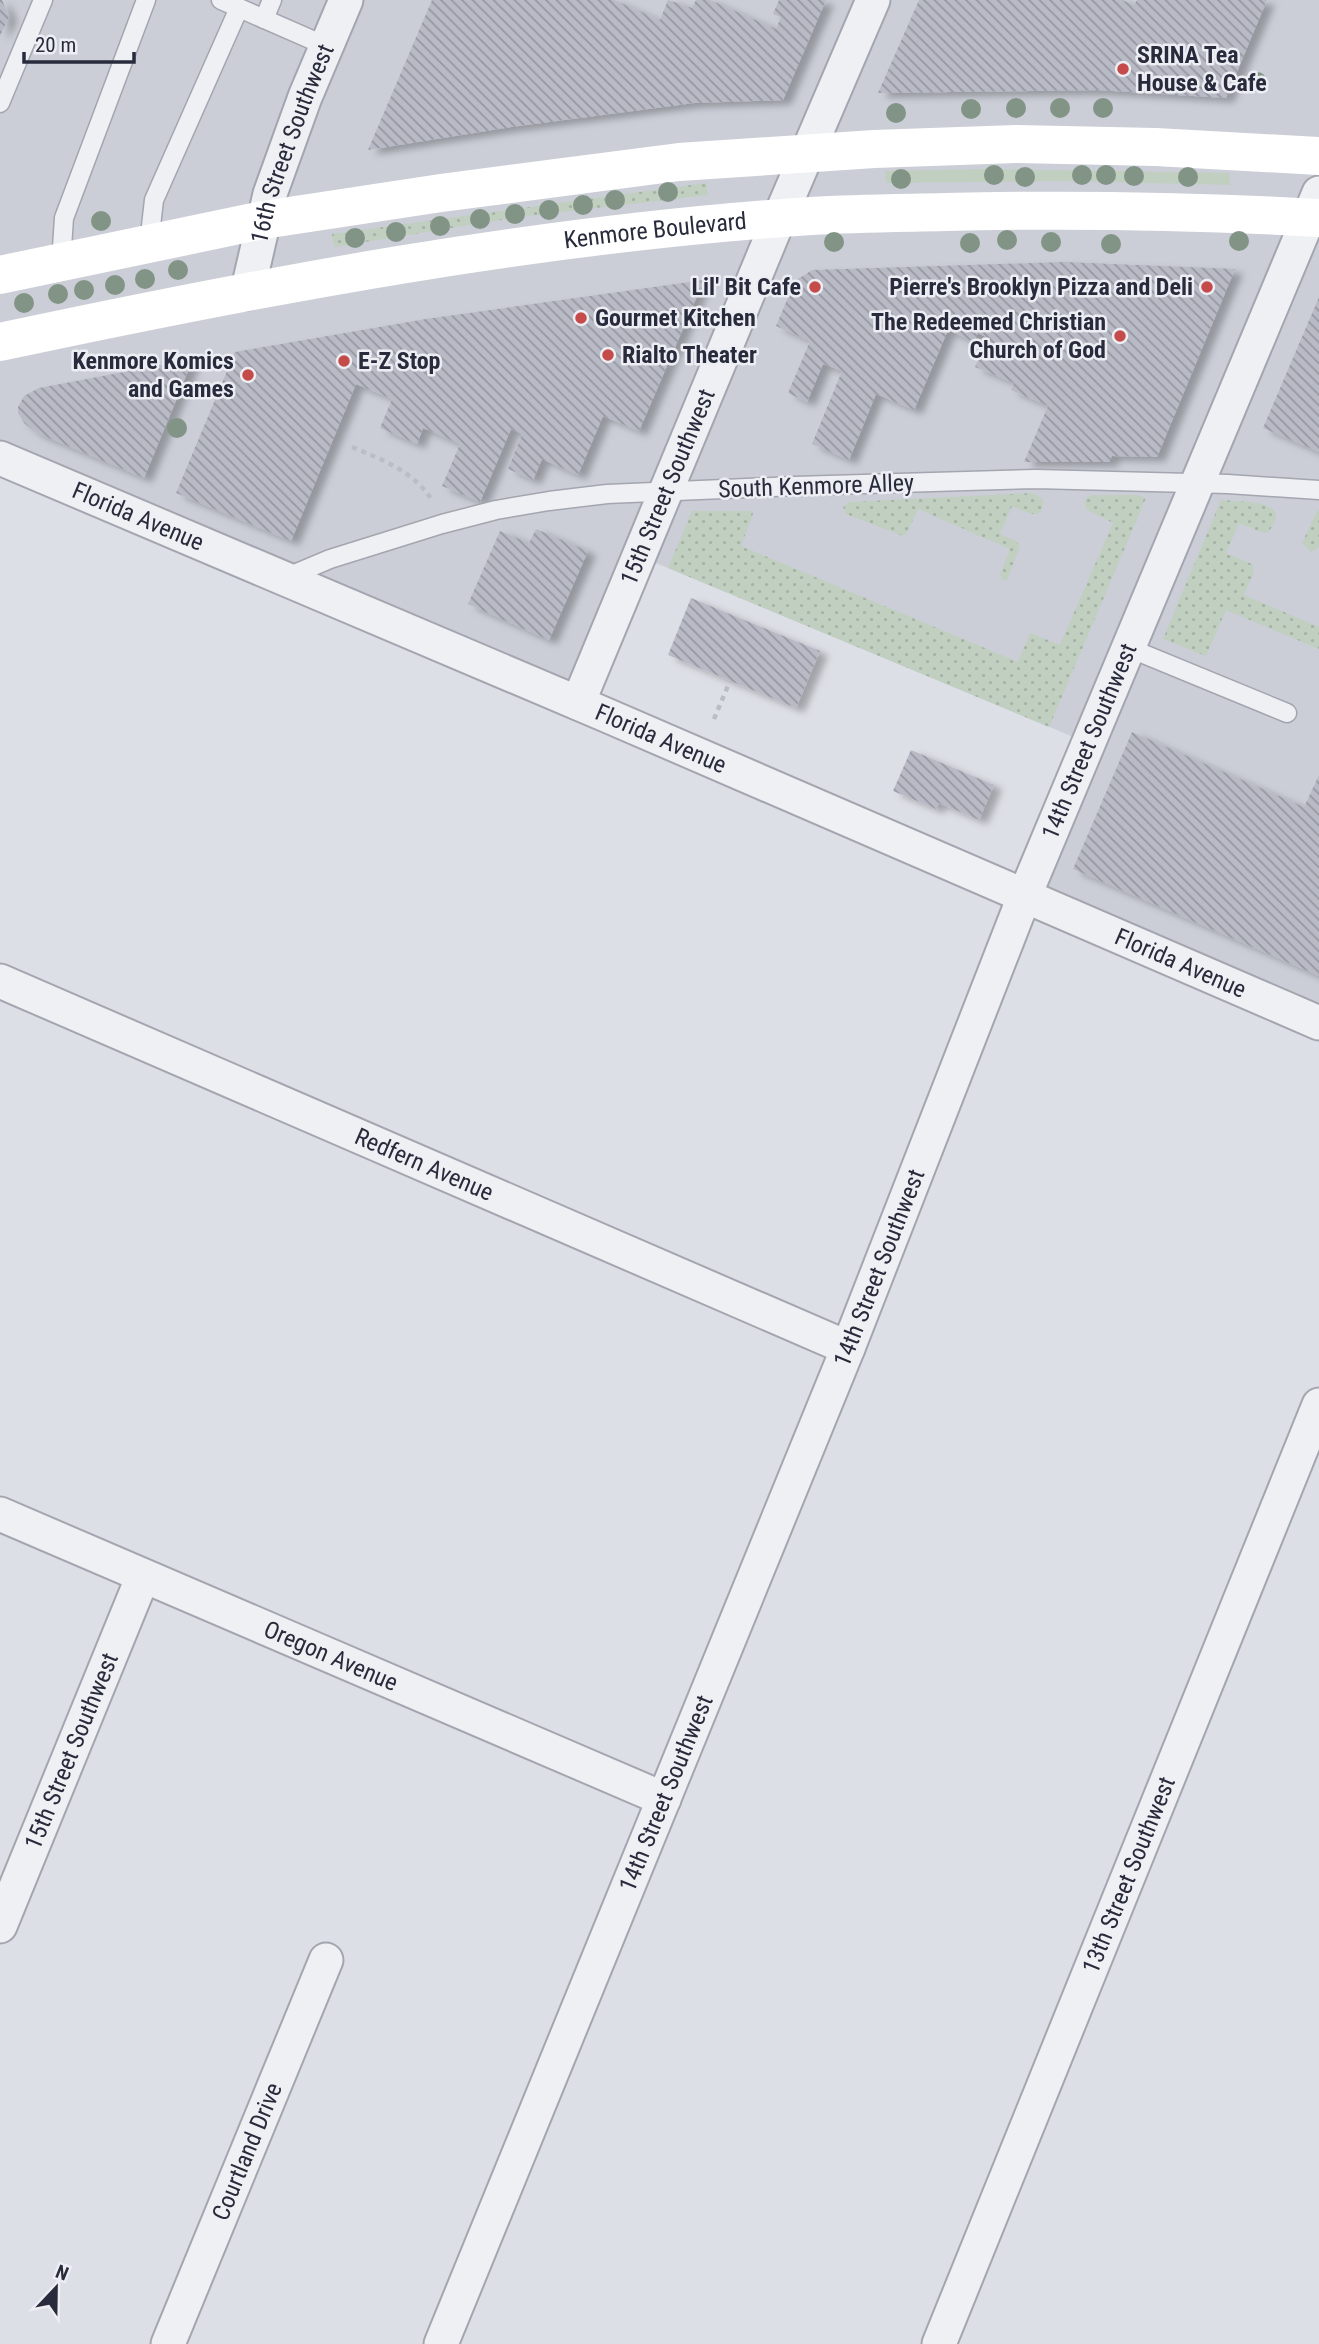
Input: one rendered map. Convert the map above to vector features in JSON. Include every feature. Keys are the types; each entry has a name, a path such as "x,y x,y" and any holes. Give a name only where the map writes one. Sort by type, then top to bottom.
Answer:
{"main road":[{"path":"0,275 263,220 441,193 679,162 874,149 1016,144 1156,147 1319,156"},
{"name":"Kenmore Boulevard","path":"0,342 417,262 512,248 779,218 1065,209 1316,210"}],"street":[{"name":"16th Street Southwest","path":"247,293 270,194 305,97 346,0"},
{"name":"15th Street Southwest","path":"578,703 779,218 873,0"},
{"name":"14th Street Southwest","path":"441,2344 848,1348 1024,897 1316,210"},
{"name":"Florida Avenue","path":"0,458 578,703 1319,1023"},
{"name":"Redfern Avenue","path":"0,981 848,1348"},
{"name":"13th Street Southwest","path":"939,2344 1319,1405"},
{"name":"Oregon Avenue","path":"0,1514 664,1799"},
{"name":"15th Street Southwest","path":"0,1926 143,1576"},
{"name":"Courtland Drive","path":"168,2344 326,1960"}],"lane":[{"path":"0,103 43,0"},
{"path":"61,262 64,218 146,0"},
{"path":"220,0 326,46"},
{"path":"264,19 272,0"},
{"path":"149,243 154,201 239,8"},
{"name":"South Kenmore Alley","path":"284,578 331,559 442,524 549,500 607,494 1037,479 1198,483 1319,490"},
{"path":"1129,648 1287,713"}],"path":[{"path":"352,447 395,466 414,478 433,503 442,524"},
{"path":"714,719 730,681"}],"shaded area":[{"path":"0,0 1319,0 1319,1023 1024,897 1088,743 639,556 578,703 0,458"}],"green space":[{"path":"991,169 1229,173 1230,185 1069,181 886,183 885,171"},
{"path":"706,183 708,195 520,217 334,247 332,234"},
{"path":"1033,493 1043,500 1040,512 1027,513 1012,506 1000,534 1016,541 1020,546 1007,580 1002,580 1000,575 1010,549 918,509 903,536 846,514 843,507 850,502"},
{"path":"1092,495 1136,495 1146,498 1049,727 668,568 692,511 754,511 741,546 1018,662 1030,633 1060,645 1113,523 1086,509 1085,499"},
{"path":"1221,500 1262,504 1276,513 1275,521 1268,532 1263,533 1239,523 1226,553 1252,564 1254,571 1244,595 1319,627 1319,649 1226,610 1206,656 1163,639"},
{"path":"1319,510 1319,547 1311,552 1302,543"}],"building":[{"path":"0,0 9,17 0,36"},
{"path":"432,0 614,0 660,20 668,0 692,8 696,0 710,0 776,29 781,17 773,14 779,0 826,0 783,100 694,103 511,127 368,150"},
{"path":"919,0 1122,0 1134,5 1137,0 1267,0 1226,98 1097,90 878,93"},
{"path":"1064,262 1235,269 1157,457 1112,456 1109,462 1024,462 1048,406 1011,390 1014,383 975,367 988,338 978,333 974,342 948,330 914,410 876,394 849,460 812,444 842,371 823,364 807,402 788,393 810,341 776,326 795,281 812,270"},
{"path":"704,280 639,431 603,416 578,475 542,459 533,480 508,469 522,434 511,429 480,502 442,486 460,444 423,428 417,444 380,428 392,399 356,384 291,541 176,493 235,352 426,319"},
{"path":"1319,297 1319,452 1263,428"},
{"path":"193,359 144,478 37,433 25,424 18,413 24,396 39,388"},
{"path":"536,529 588,551 549,640 468,604 500,531 529,543"},
{"path":"691,598 820,651 796,708 668,655"},
{"path":"1132,732 1304,807 1319,775 1319,976 1073,869"},
{"path":"911,750 994,785 979,820 939,803 936,809 893,791"}],"place":[{"name":"SRINA Tea House & Cafe","path":"1123,69"},
{"name":"Lil' Bit Cafe","path":"815,287"},
{"name":"Pierre's Brooklyn Pizza and Deli","path":"1207,287"},
{"name":"Gourmet Kitchen","path":"581,318"},
{"name":"The Redeemed Christian Church of God","path":"1120,336"},
{"name":"Rialto Theater","path":"608,355"},
{"name":"E-Z Stop","path":"344,361"},
{"name":"Kenmore Komics and Games","path":"248,375"}]}
